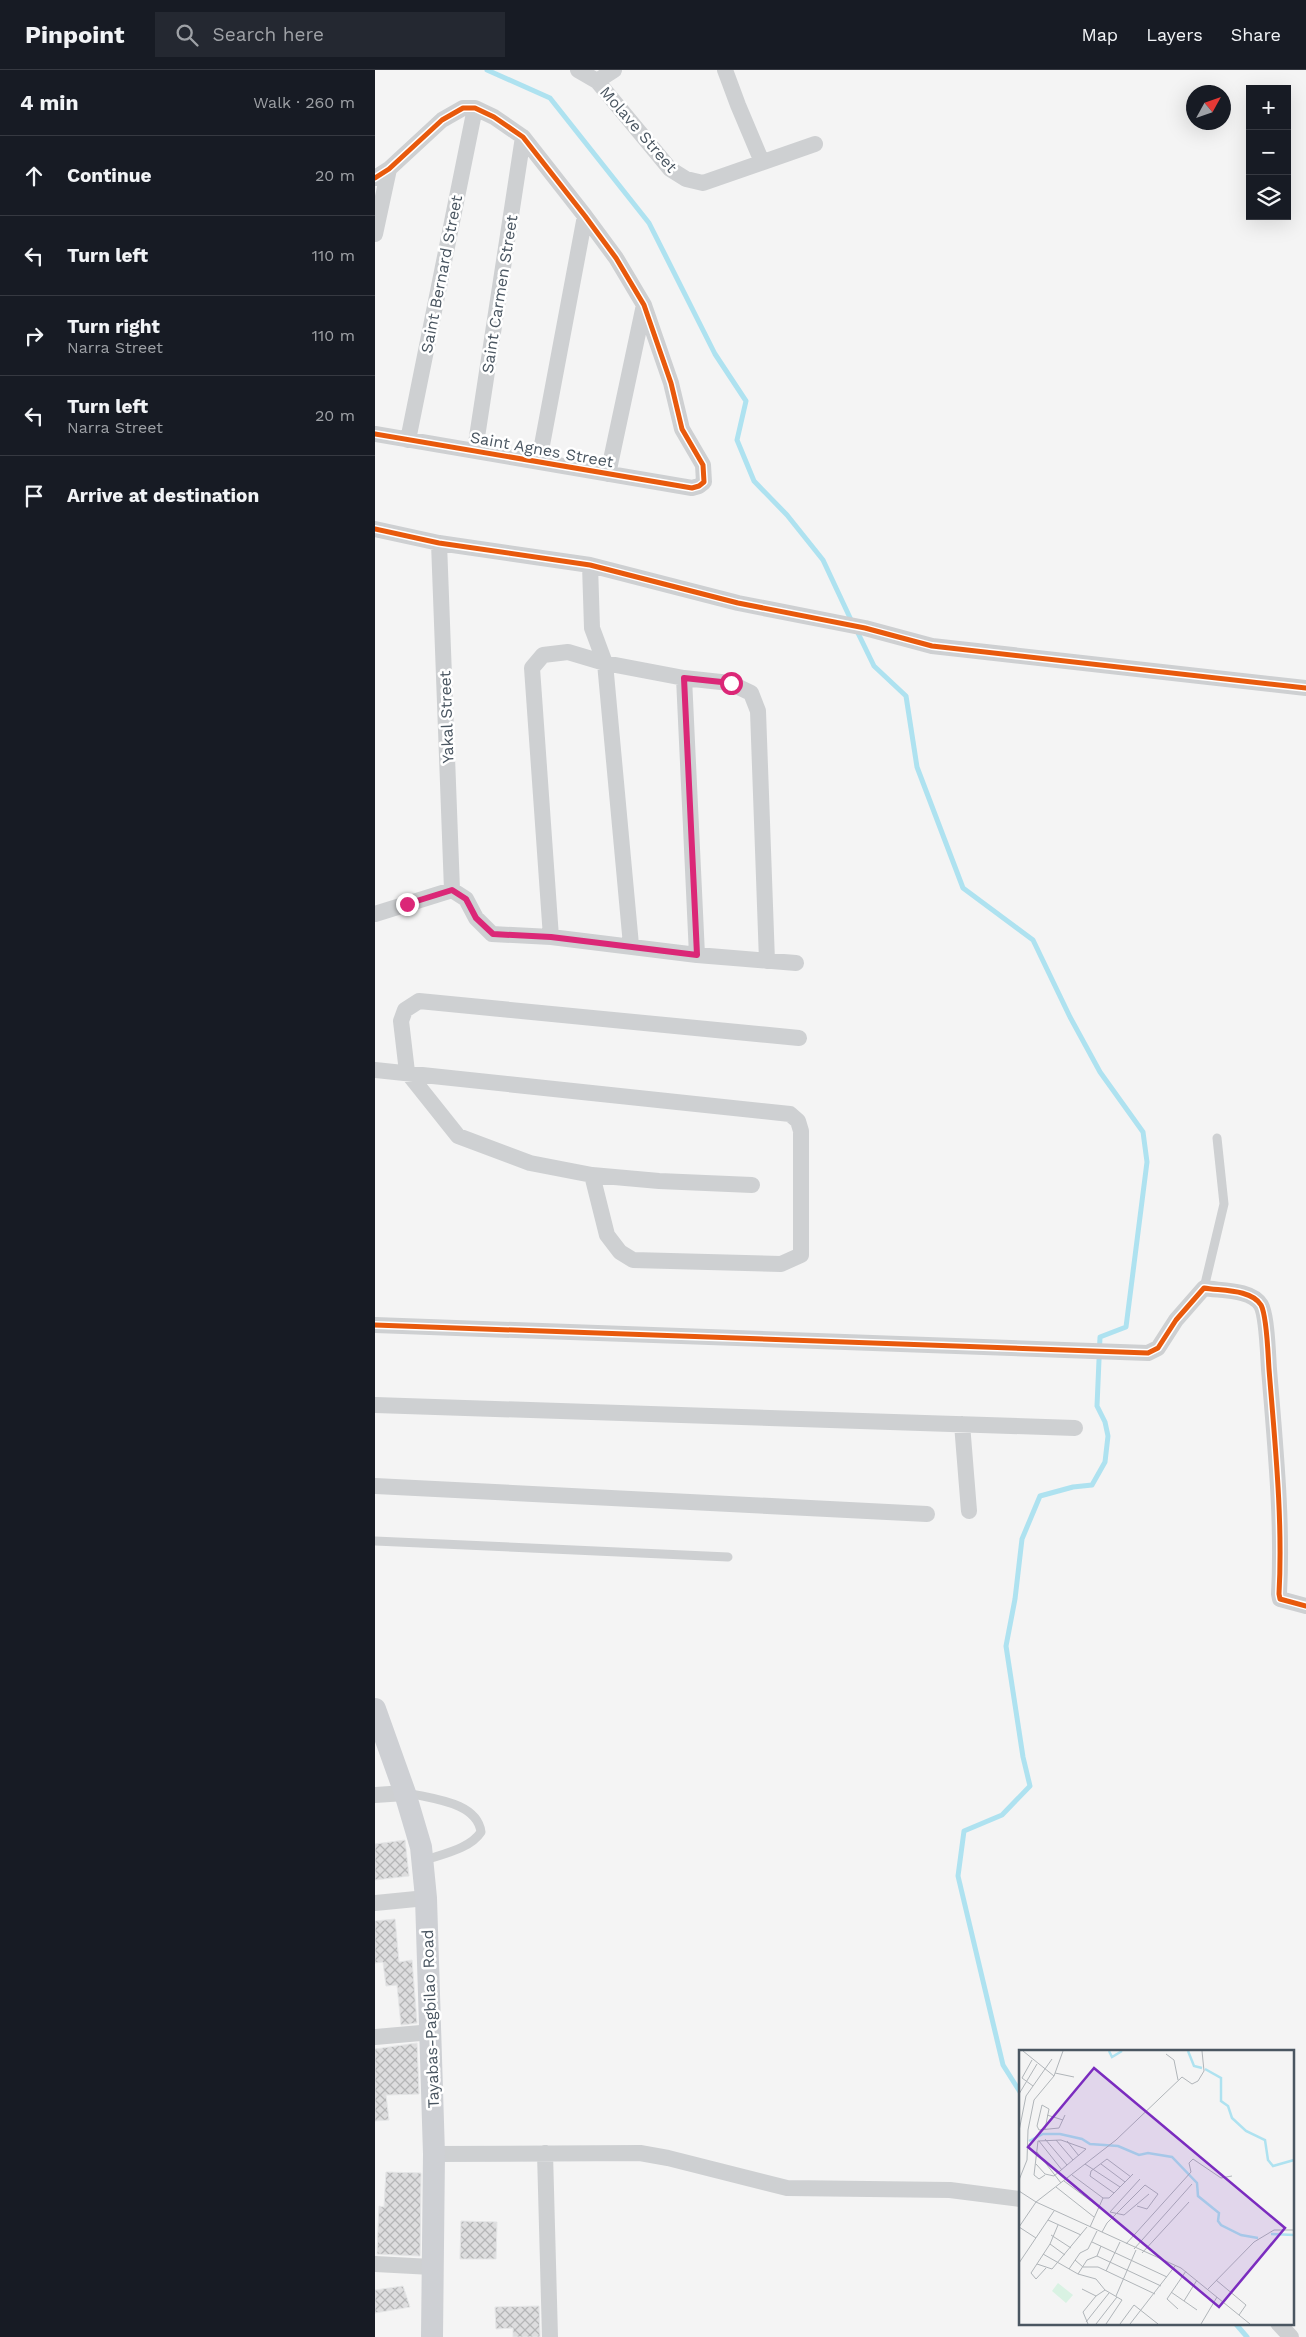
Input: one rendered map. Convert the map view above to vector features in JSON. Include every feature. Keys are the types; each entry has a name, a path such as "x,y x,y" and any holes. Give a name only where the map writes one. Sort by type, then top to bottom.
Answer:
{"main road":[{"name":"Tayabas-Pagbilao Road","path":"375,1709 405,1793 423,1861 432,2032 434,2154 432,2337"}],"street":[{"name":"Molave Street","path":"578,70 597,81 670,169 686,180 703,183 815,144"},
{"path":"597,81 614,70"},
{"path":"725,70 737,105 762,162"},
{"path":"375,234 382,173 452,113 463,108 475,108 494,117 523,137 616,258 644,305 608,474"},
{"name":"Saint Bernard Street","path":"408,440 475,108"},
{"name":"Saint Carmen Street","path":"475,450 523,137"},
{"path":"539,461 585,216"},
{"name":"Saint Agnes Street","path":"375,434 692,488 699,486 704,482 703,465 682,429 671,383 644,305"},
{"path":"375,530 439,543 590,565 739,603 865,628 932,646 1306,688"},
{"name":"Yakal Street","path":"439,543 452,890"},
{"path":"590,565 592,628 605,663 631,945"},
{"path":"551,937 532,668 543,655 568,652 605,663 684,678 731,683 751,693 758,711 767,961"},
{"path":"684,678 697,955"},
{"path":"375,914 452,890 466,899 476,918 493,934 551,937 631,945 697,955 796,963"},
{"path":"752,1185 659,1182 592,1175 531,1163 458,1136 407,1072 401,1021 405,1010 419,1001 799,1038"},
{"path":"375,1070 790,1114 798,1121 801,1132 801,1255 781,1264 633,1260 620,1252 607,1234 592,1175"},
{"path":"375,1324 1148,1353 1158,1348 1176,1320 1204,1288 1250,1295 1261,1306 1266,1335 1275,1444 1281,1561 1279,1594 1280,1599 1306,1606"},
{"path":"375,1405 1075,1428"},
{"path":"962,1424 969,1511"},
{"path":"375,1486 927,1514"},
{"path":"375,1795 405,1793"},
{"path":"375,1903 426,1898"},
{"path":"375,2037 432,2032"},
{"path":"434,2154 640,2153 668,2158 787,2188 950,2190 1019,2199"},
{"path":"545,2154 551,2337"},
{"path":"375,2264 432,2267"},
{"path":"1279,2324 1291,2337"}],"lane":[{"path":"1204,1288 1224,1204 1217,1138"},
{"path":"375,1541 727,1557"},
{"path":"405,1793 461,1807 473,1814 480,1823 481,1832 477,1838 465,1845 423,1861"}],"building":[{"path":"405,1840 409,1876 375,1880 375,1844"},
{"path":"395,1919 399,1962 412,1960 417,2023 401,2025 397,1985 386,1986 383,1962 375,1963 375,1921"},
{"path":"417,2043 419,2094 386,2095 389,2120 375,2121 375,2049"},
{"path":"386,2172 421,2173 420,2256 377,2254 379,2206 384,2207"},
{"path":"461,2221 497,2222 496,2259 460,2259"},
{"path":"403,2286 410,2307 375,2313 375,2290"},
{"path":"539,2306 540,2337 513,2337 513,2328 496,2329 495,2307"}],"waterway":[{"path":"487,70 550,98 649,223 715,354 746,401 737,440 754,481 787,515 823,560 852,622"},
{"path":"856,629 874,666 906,696 917,767 963,888 1033,940 1070,1017 1100,1072 1143,1132 1147,1162 1126,1327 1100,1337 1097,1406 1105,1422 1108,1436 1105,1462 1092,1485 1073,1487 1040,1496 1022,1539 1015,1599 1006,1646 1023,1757 1030,1786 1002,1815 964,1831 958,1876 1003,2065 1019,2090"},
{"path":"1236,2324 1247,2337"}],"cycle path":[{"path":"375,178 389,169 442,120 463,108 475,108 494,117 523,137 616,258 644,305 671,383 682,429 703,465 704,482 692,488 375,434"},
{"path":"375,529 439,543 590,565 738,603 865,628 932,646 1306,688"},
{"path":"375,1325 1148,1353 1158,1348 1176,1320 1204,1288 1243,1293 1261,1305 1266,1326 1278,1482 1280,1599 1306,1606"}],"route":[{"path":"407,904 452,890 466,899 476,918 493,934 551,937 631,945 697,955 684,678 731,683"}]}
